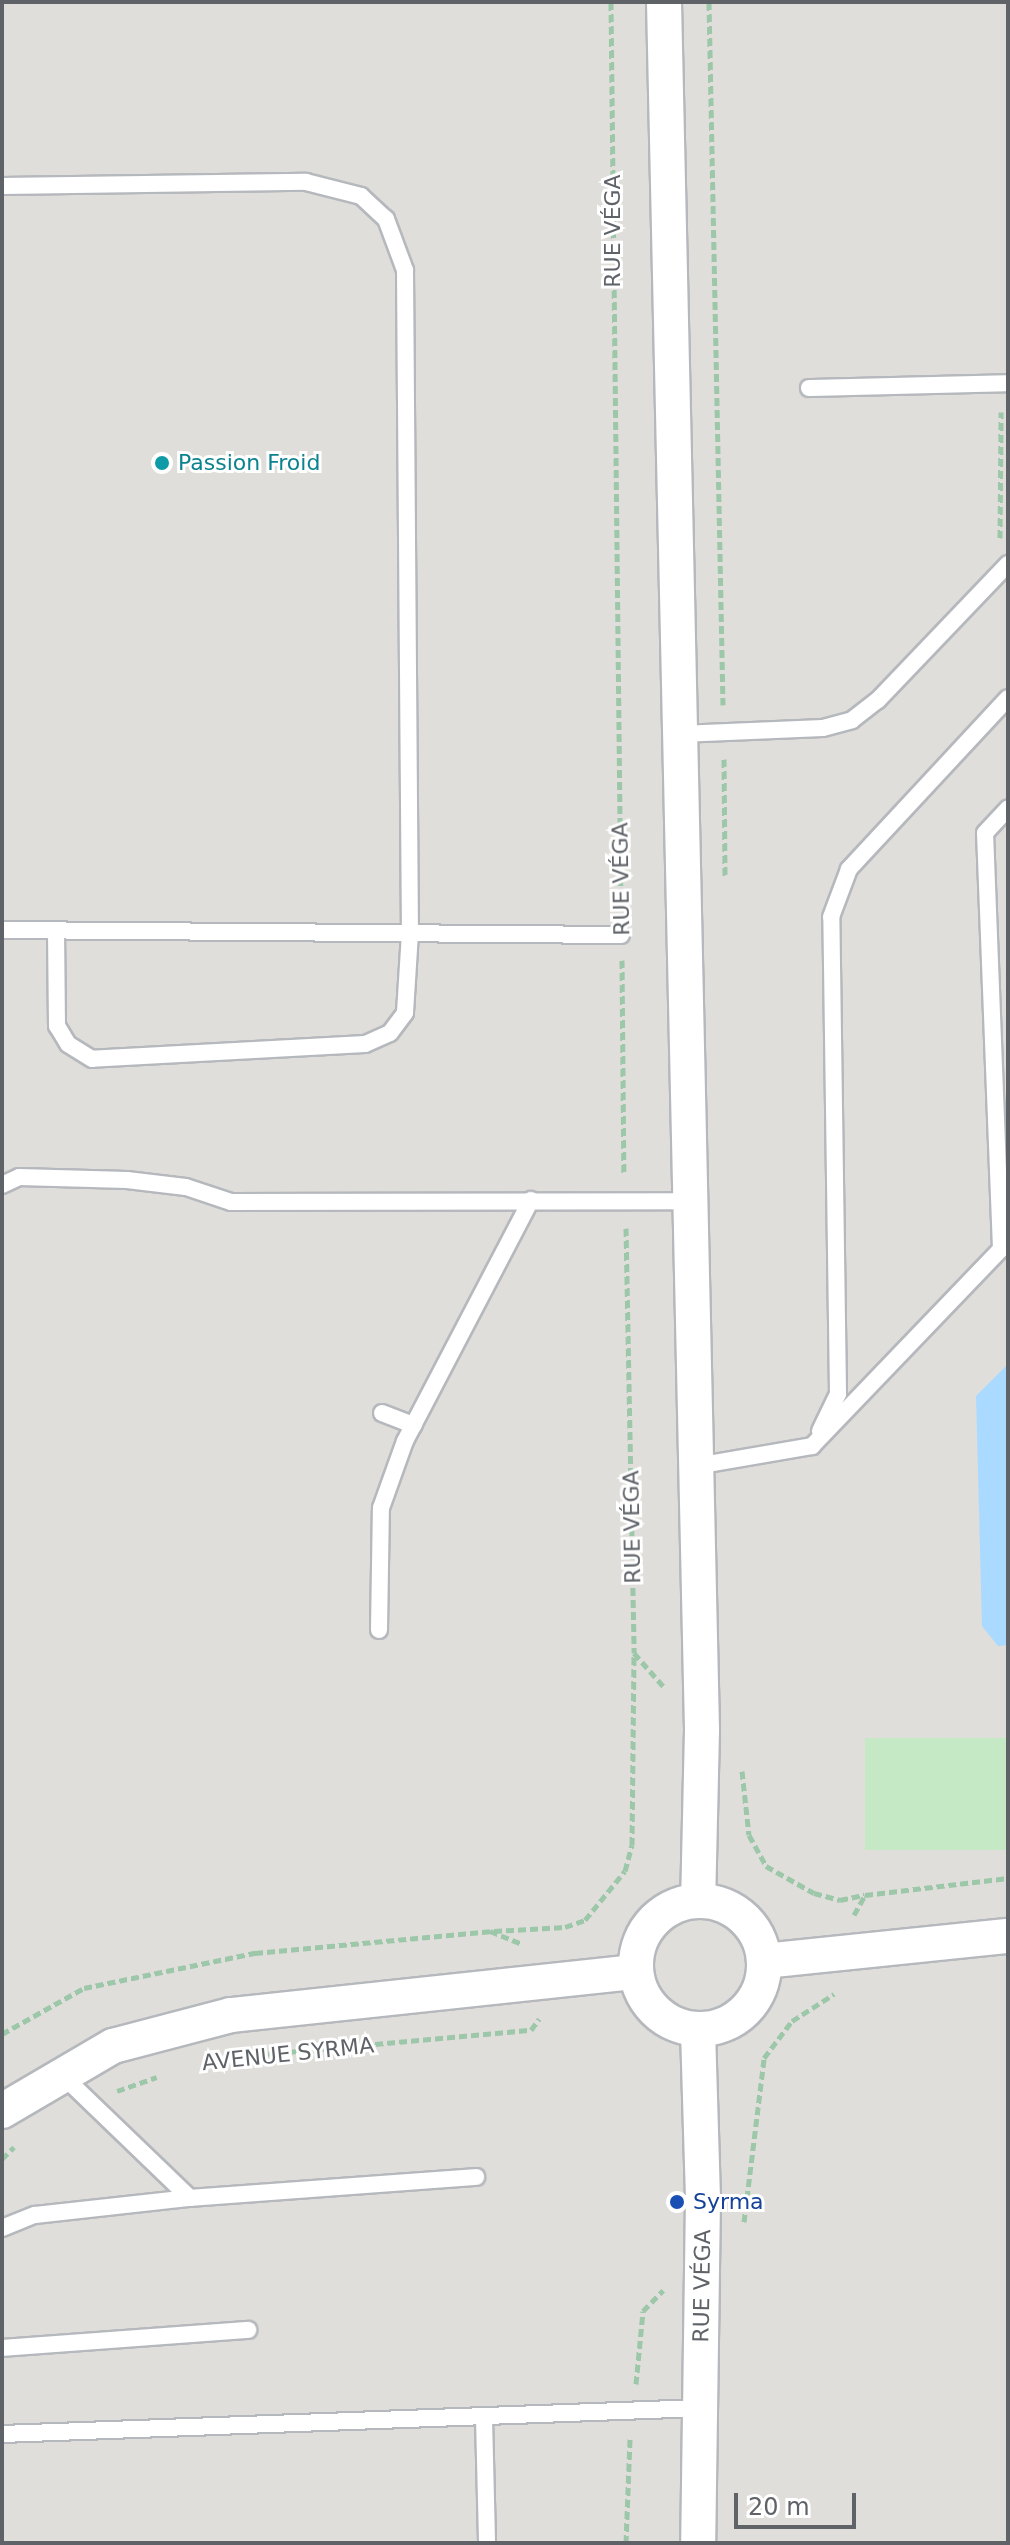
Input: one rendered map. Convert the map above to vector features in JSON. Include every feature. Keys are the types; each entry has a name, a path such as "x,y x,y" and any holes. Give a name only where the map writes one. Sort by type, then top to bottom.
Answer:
{"street":[{"path":"664,2 702,1730 698,1901"},
{"path":"698,1901 718,1903 751,1925 764,1961 753,2002 719,2027 698,2030 679,2027 649,2006 635,1972 637,1951 659,1915 698,1901"},
{"path":"764,1961 1008,1936"},
{"name":"AVENUE SYRMA","path":"2,2111 113,2046 231,2015 575,1981 635,1972"},
{"name":"RUE VÉGA","path":"698,2030 703,2198 698,2543"}],"lane":[{"path":"2,186 306,182 361,196 386,219 405,270 410,933 405,1013 390,1033 365,1044 92,1059 68,1044 57,1026 56,931"},
{"path":"809,388 1005,383"},
{"path":"680,734 823,728 852,720 878,700 1004,569"},
{"path":"812,1446 838,1394 831,917 849,869 1008,698"},
{"path":"696,1466 812,1446 1001,1249 985,833 1008,808"},
{"path":"2,930 621,935"},
{"path":"2,1185 19,1177 127,1180 186,1187 231,1202 690,1201"},
{"path":"379,1630 381,1508 414,1425 531,1200"},
{"path":"382,1413 414,1425"},
{"path":"61,2074 190,2198"},
{"path":"2,2228 35,2215 190,2198 476,2177"},
{"path":"2,2348 248,2330"},
{"path":"2,2434 700,2408"},
{"path":"484,2418 487,2543"}],"path":[{"name":"RUE VÉGA","path":"490,1931 565,1927 585,1920 625,1871 632,1845 634,1653 621,935 611,2"},
{"path":"1004,569 1005,383"},
{"path":"634,1653 702,1730"},
{"path":"740,1757 749,1835 766,1866 814,1893 840,1900 1008,1878"},
{"path":"831,1955 865,1895"},
{"path":"2,2034 84,1988 255,1953 490,1931 527,1946"},
{"name":"AVENUE SYRMA","path":"220,2058 531,2030 575,1981"},
{"path":"743,2235 764,2058 792,2021 835,1993 849,1990"},
{"path":"91,2102 161,2075"},
{"path":"2,2159 25,2137"}],"shaded area":[{"path":"2,2 1008,2 1008,2543 2,2543"}],"green space":[{"path":"865,1738 1008,1738 1008,1850 865,1850"}],"water":[{"path":"1008,1364 1008,1645 998,1646 982,1626 976,1396"}],"place":[{"name":"Passion Froid","path":"162,463"},
{"name":"Syrma","path":"677,2202"}]}
